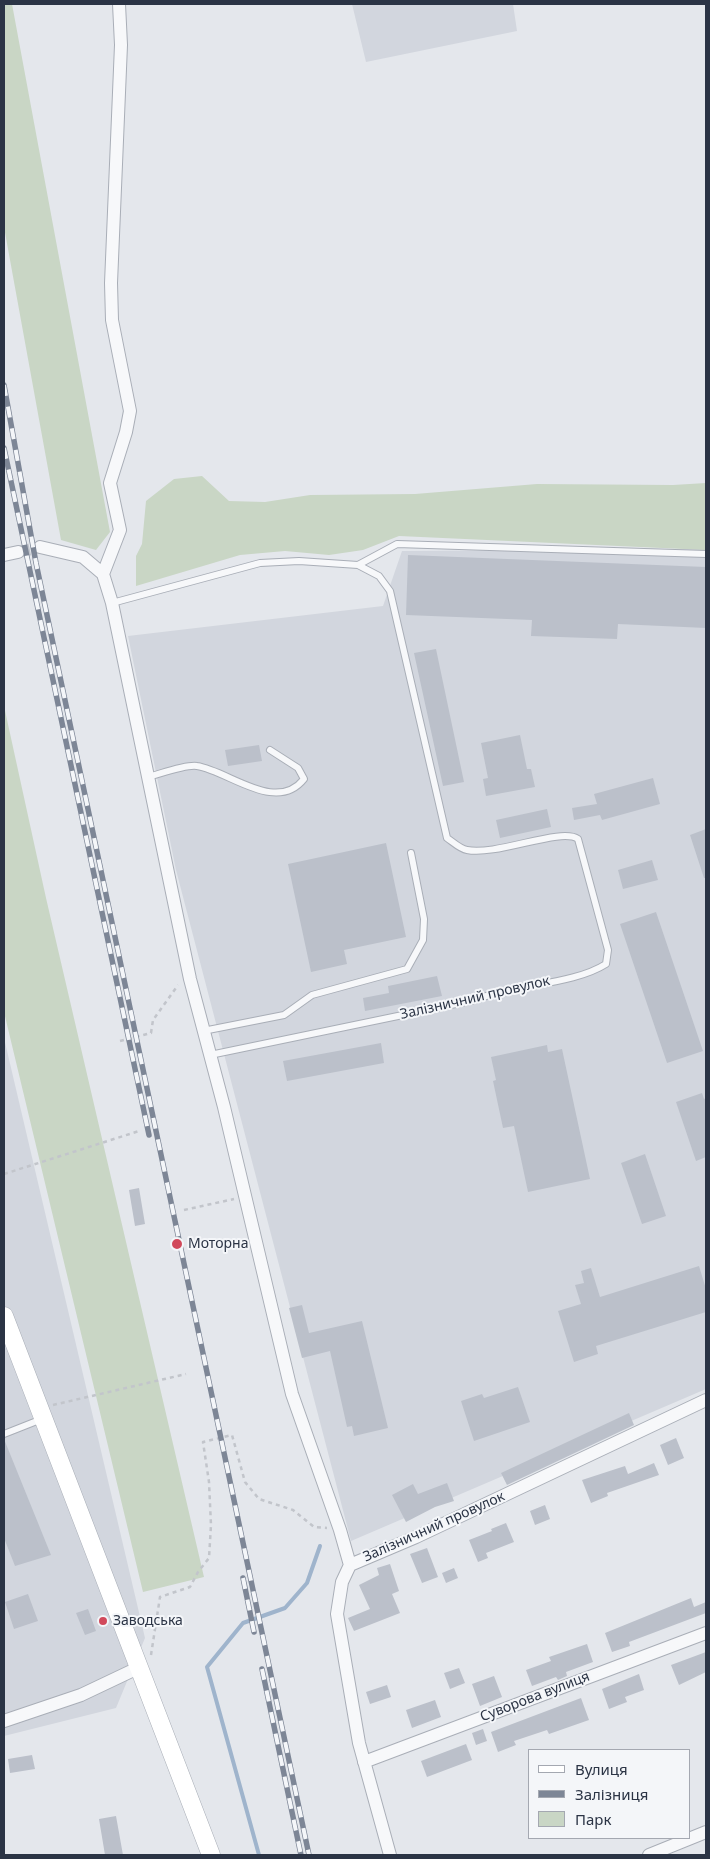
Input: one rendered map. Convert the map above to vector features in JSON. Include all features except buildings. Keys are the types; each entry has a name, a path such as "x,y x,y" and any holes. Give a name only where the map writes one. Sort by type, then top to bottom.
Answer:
{"main road":[{"path":"4,1316 211,1855"}],"street":[{"path":"103,574 120,530 110,483 126,432 130,411 112,320 111,283 121,45 119,4"},
{"path":"40,547 83,557 103,574 112,604 190,979 246,1198 292,1394 340,1530 350,1565"},
{"path":"4,555 18,552"},
{"name":"Залізничний провулок","path":"390,1855 359,1743 337,1614 342,1582 350,1565 416,1537 706,1400"},
{"name":"Суворова вулиця","path":"364,1762 706,1633"},
{"path":"4,1721 81,1695 140,1667"},
{"path":"690,1838 706,1832"},
{"path":"649,1855 689,1839"}],"lane":[{"path":"112,604 260,563 299,561 358,565 397,544 706,554"},
{"name":"Залізничний провулок","path":"210,1055 475,1000 495,992 592,973 606,964 608,950 578,839 573,835 565,834 493,851 465,850 447,838 390,591 379,576 358,565"},
{"path":"148,776 195,765 218,772 251,788 278,793 297,788 304,779 298,768 270,750"},
{"path":"203,1031 284,1015 312,995 407,968 423,940 424,919 411,853"},
{"path":"4,1434 41,1414"}],"path":[{"path":"120,1041 151,1033 153,1020 178,985 190,979"},
{"path":"4,1174 139,1131"},
{"path":"184,1210 246,1198"},
{"path":"41,1414 186,1374"},
{"path":"140,1667 150,1658 160,1597 190,1587 208,1558 211,1525 209,1482 203,1442 232,1435 245,1482 259,1499 293,1510 314,1527 340,1530"}],"shaded area":[{"path":"352,4 513,4 517,31 366,62"},
{"path":"706,549 706,1389 351,1541 176,870 128,636 383,606 402,551"},
{"path":"4,1038 145,1638 116,1708 4,1736"}],"green space":[{"path":"4,4 12,4 110,532 96,550 61,540 4,227"},
{"path":"202,476 229,501 265,502 310,495 415,494 537,484 673,485 706,483 706,550 399,536 363,550 329,555 285,551 240,555 136,586 136,556 142,544 146,501 174,479"},
{"path":"4,706 46,898 204,1577 143,1592 4,1012"}],"waterway":[{"path":"259,1855 207,1667 243,1623 285,1608 307,1583 320,1546"}],"tunnel":[{"path":"18,552 40,547"}],"railway":[{"path":"4,385 36,563 309,1855"},
{"path":"4,448 149,1135"},
{"path":"243,1578 254,1632"},
{"path":"262,1669 301,1855"}],"place":[{"name":"Моторна","path":"177,1244"},
{"name":"Заводська","path":"103,1621"}]}
